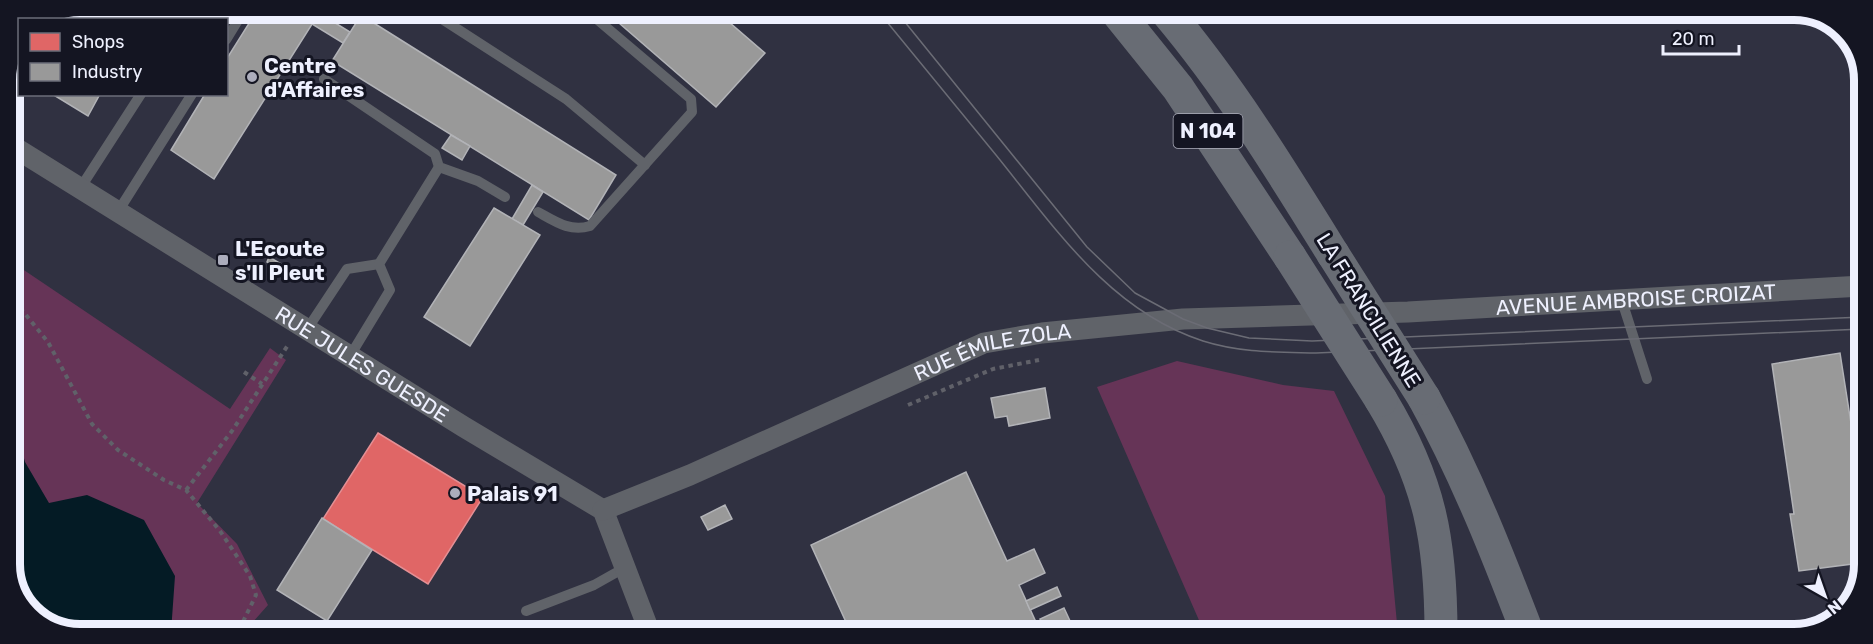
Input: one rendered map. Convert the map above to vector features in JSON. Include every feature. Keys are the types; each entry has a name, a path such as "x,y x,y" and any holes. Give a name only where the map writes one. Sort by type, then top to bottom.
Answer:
{"highway":[{"name":"LA FRANCILIENNE","path":"1123,20 1178,88 1290,257 1381,400 1414,460 1425,490 1439,562 1441,624"},
{"name":"LA FRANCILIENNE","path":"1173,20 1220,79 1267,147 1424,398 1452,448 1478,506 1524,624"}],"street":[{"name":"RUE JULES GUESDE","path":"20,151 603,510"},
{"name":"AVENUE AMBROISE CROIZAT","path":"1408,312 1853,286"},
{"name":"RUE ÉMILE ZOLA","path":"603,510 690,475 984,343 1042,333 1158,321 1408,312"},
{"path":"603,510 648,624"}],"lane":[{"path":"228,36 238,20"},
{"path":"444,20 566,99 645,165"},
{"path":"538,212 565,227 579,229 590,226 692,112 691,99 598,20"},
{"path":"305,327 347,269 379,264 439,167 435,154 324,79"},
{"path":"81,187 140,96"},
{"path":"119,210 191,96"},
{"path":"439,167 478,181 505,197"},
{"path":"350,356 390,290 379,264"},
{"path":"1621,298 1647,379"},
{"path":"526,611 594,585 626,567"}],"path":[{"path":"20,308 48,342 92,424 118,450 164,480 186,490 220,531 250,576 256,595 244,624"},
{"path":"186,490 232,431 262,384 305,327"},
{"path":"906,406 993,369 1050,357"},
{"path":"244,372 262,384"}],"shaded area":[{"path":"20,267 230,409 270,348 286,360 197,503 237,544 268,605 251,624 80,624 53,618 32,601 23,583 20,568"},
{"path":"1177,361 1283,385 1334,391 1385,496 1397,624 1201,624 1097,387"}],"water":[{"path":"20,443 25,462 49,503 87,495 144,520 175,576 172,624 68,623 53,618 40,609 28,594 20,568"}],"building: Shops":[{"path":"378,433 483,497 428,584 323,519"}],"building: Industry":[{"name":"Centre d'Affaires","path":"251,20 315,20 214,179 171,150 204,96 228,96 228,57"},
{"path":"315,20 330,20 350,32 343,43 312,24"},
{"path":"358,20 369,20 616,175 589,220 332,61"},
{"path":"616,20 727,20 765,53 716,107"},
{"path":"55,96 99,96 88,116"},
{"path":"451,135 470,146 462,160 442,148"},
{"path":"532,185 543,192 523,225 512,219"},
{"path":"494,208 540,235 470,346 424,317"},
{"path":"269,257 283,265 280,270 267,262"},
{"path":"1840,353 1854,436 1854,564 1799,571 1790,514 1794,514 1772,364"},
{"path":"1045,388 1050,418 1009,426 1007,416 995,418 991,398"},
{"path":"966,472 1007,561 1034,549 1045,573 1019,585 1037,624 847,624 811,545"},
{"path":"725,505 732,519 708,530 701,517"},
{"path":"322,518 372,550 327,621 277,590"},
{"path":"1057,587 1061,596 1030,610 1026,601"},
{"path":"1064,608 1071,623 1042,624 1040,619"}],"tram line":[{"path":"885,20 1040,211 1087,264 1140,310 1170,327 1203,341 1245,350 1316,353 1854,329"},
{"path":"903,20 1087,247 1135,293 1183,319 1207,328 1249,338 1312,341 1853,317"}],"place":[{"name":"Centre d'Affaires","path":"252,77"},
{"name":"L'Ecoute s'Il Pleut","path":"223,260"},
{"name":"Palais 91","path":"455,493"}]}
